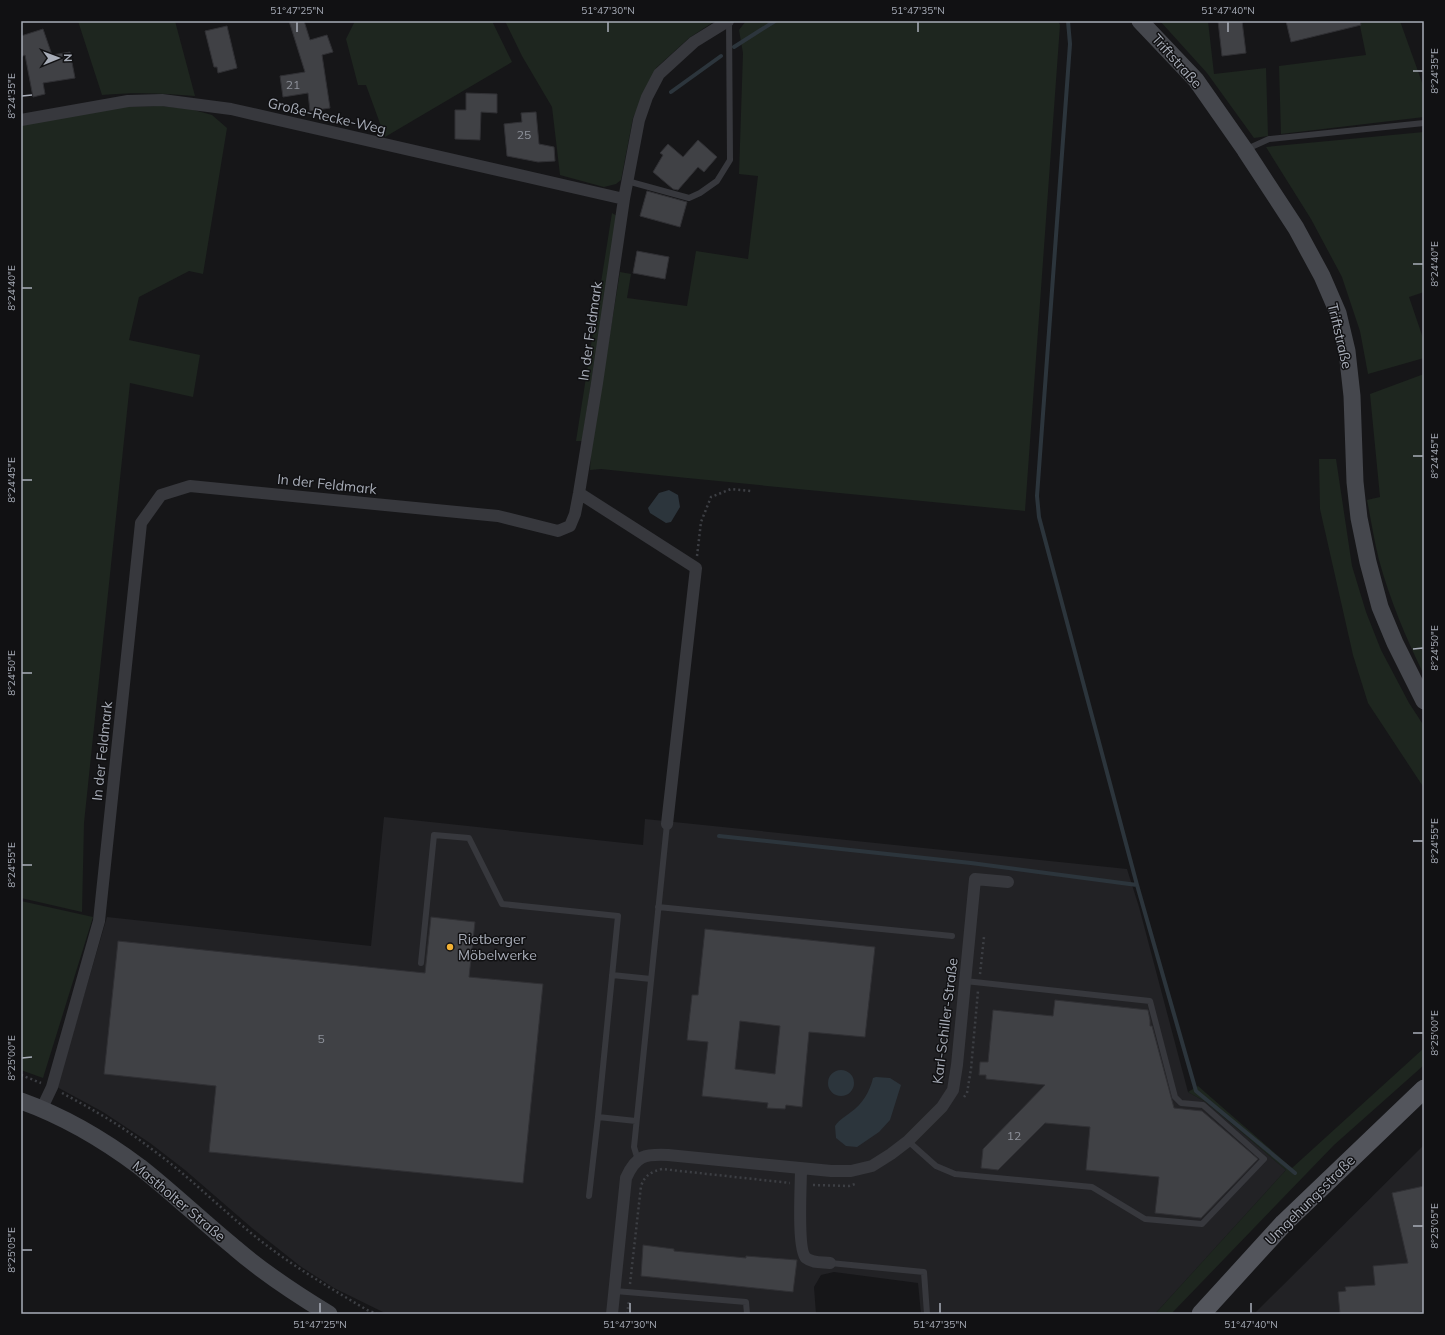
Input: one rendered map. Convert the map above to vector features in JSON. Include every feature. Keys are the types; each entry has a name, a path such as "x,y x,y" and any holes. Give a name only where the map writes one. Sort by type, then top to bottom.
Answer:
{"main road":[{"name":"Umgehungsstraße","path":"1201,1314 1284,1223 1424,1089"}],"street":[{"name":"In der Feldmark","path":"42,1108 52,1087 99,921 141,523 161,495 190,486 498,516 558,531 570,526 575,514 579,493 624,199 639,120 647,97 660,74 694,42 728,21"},
{"name":"Triftstraße","path":"1140,21 1196,80 1245,150 1296,228 1322,276 1338,313 1347,351 1352,396 1355,482 1359,518 1368,562 1380,607 1395,644 1424,700"},
{"name":"Große-Recke-Weg","path":"21,120 128,101 162,100 231,109 624,199"},
{"path":"579,493 696,568 667,824"},
{"name":"Karl-Schiller-Straße","path":"638,1160 649,1155 668,1155 801,1169 851,1171 872,1166 891,1154 908,1141 942,1107 953,1090 957,1065 975,879 1008,882"},
{"name":"Mastholter Straße","path":"21,1101 42,1108 92,1135 140,1167 235,1249 296,1294 329,1314"},
{"path":"612,1314 626,1178 631,1168 638,1160"},
{"path":"801,1169 800,1217 802,1250 807,1258 812,1261 830,1263"}],"lane":[{"path":"627,181 689,198 700,193 717,181 730,160 728,21"},
{"path":"1245,150 1268,139 1424,123"},
{"path":"638,1160 634,1147 636,1121 667,824"},
{"path":"421,963 434,835 469,838 502,904 618,916 589,1196"},
{"path":"658,907 952,936"},
{"path":"612,974 651,979"},
{"path":"908,1141 936,1166 948,1172 980,1177 1092,1187 1145,1219 1202,1224 1264,1159 1203,1105 1182,1103 1175,1097 1150,1001 965,981"},
{"path":"598,1117 636,1121"},
{"path":"830,1263 924,1272 927,1314"},
{"path":"615,1291 746,1302 746,1314"}],"path":[{"path":"696,568 701,522 711,497 731,489 751,491"},
{"path":"962,1100 967,1093 971,1069 984,937"},
{"path":"21,1075 52,1087 102,1114 150,1147 257,1238 300,1270 367,1310 377,1314"},
{"path":"627,1314 641,1186 644,1179 652,1171 662,1169 801,1184 849,1186 862,1183"},
{"path":"364,1314 367,1310"}],"shaded area":[{"path":"78,21 175,21 195,96 148,93 102,95"},
{"path":"355,21 492,21 512,62 385,137 366,85 358,85 346,39"},
{"path":"505,21 715,21 689,38 656,68 633,118 621,180 616,184 604,187 560,175 552,107 522,56"},
{"path":"746,21 1058,21 1060,25 1025,511 601,469 590,470 591,450 620,272 631,274 627,298 687,306 696,251 748,259 758,176 739,174 743,53 739,30"},
{"path":"1160,21 1208,21 1214,74 1266,68 1268,136 1254,138 1207,73"},
{"path":"1359,21 1400,21 1424,88 1424,117 1281,134 1279,66 1366,55"},
{"path":"161,106 190,109 212,115 227,128 203,274 189,271 139,297 129,340 200,355 193,397 130,383 84,823 82,912 21,898 21,125 125,107"},
{"path":"1424,132 1424,292 1409,297 1424,341 1424,358 1368,374 1360,331 1342,277 1311,219 1266,147"},
{"path":"612,213 617,216 582,441 576,441"},
{"path":"1424,374 1424,675 1393,604 1383,575 1367,500 1380,497 1370,394"},
{"path":"1319,459 1336,459 1352,566 1366,612 1381,650 1409,703 1424,726 1424,788 1368,703 1353,655 1320,509"},
{"path":"669,490 678,495 680,507 671,522 666,523 650,513 648,508 659,493"},
{"path":"384,817 643,845 645,819 1127,869 1139,907 1188,1092 1206,1102 1286,1170 1155,1314 921,1314 918,1283 834,1272 821,1275 814,1287 816,1314 387,1314 334,1288 300,1266 252,1228 185,1170 150,1143 103,1112 57,1087 107,917 371,946"},
{"path":"21,901 93,917 43,1078 21,1070"},
{"path":"1424,1048 1424,1065 1334,1145 1171,1314 1155,1314 1286,1170 1206,1102 1188,1092 1198,1086 1292,1168"},
{"path":"841,1070 850,1074 854,1083 850,1092 841,1096 832,1092 828,1083 832,1074"},
{"path":"873,1078 890,1078 901,1085 890,1120 879,1132 857,1147 846,1146 836,1138 835,1126 862,1102 868,1093"},
{"path":"1424,1145 1424,1314 1254,1314"}],"building":[{"path":"289,21 304,21 310,40 327,35 333,52 322,55 330,108 310,111 308,93 283,97 280,76 305,72"},
{"path":"1218,21 1242,21 1246,53 1222,56"},
{"path":"1286,21 1360,21 1361,25 1291,42"},
{"path":"227,26 237,68 218,73 217,67 214,67 205,31"},
{"path":"43,29 52,55 70,52 75,78 43,83 45,94 33,97 25,55 21,57 21,36"},
{"path":"466,93 497,94 497,113 481,112 480,140 455,139 455,110 466,110"},
{"path":"536,112 539,144 554,147 555,161 538,162 507,156 504,124 522,122 521,113"},
{"path":"698,140 717,157 704,172 698,167 678,190 673,189 653,172 663,155 660,153 668,144 683,157"},
{"path":"647,191 687,202 680,227 640,216"},
{"path":"637,251 669,257 665,279 633,273"},
{"path":"431,917 475,922 469,977 543,984 523,1183 209,1152 216,1086 104,1074 118,941 425,973"},
{"path":"705,929 875,947 865,1037 809,1032 802,1107 786,1105 785,1109 767,1108 768,1103 702,1096 708,1042 687,1040 692,995 698,995","holes":["740,1021 780,1026 775,1074 735,1069"]},
{"path":"1055,1000 1148,1010 1150,1026 1152,1026 1174,1108 1202,1111 1258,1159 1201,1218 1155,1213 1159,1177 1086,1170 1090,1127 1045,1123 998,1170 981,1168 983,1149 1045,1085 986,1079 986,1075 979,1075 980,1062 988,1062 993,1010 1053,1016"},
{"path":"1424,1186 1424,1312 1401,1314 1340,1314 1338,1292 1346,1291 1345,1287 1375,1285 1373,1266 1408,1263 1392,1193"},
{"path":"643,1245 674,1249 674,1251 746,1258 746,1256 797,1260 793,1292 641,1276"}],"waterway":[{"path":"734,47 775,21"},
{"path":"1068,21 1070,44 1037,496 1039,517 1137,885 1196,1091 1295,1173"},
{"path":"671,92 721,56"},
{"path":"719,836 971,863 1137,885"}],"place":[{"name":"Rietberger Möbelwerke","path":"450,947"}]}
